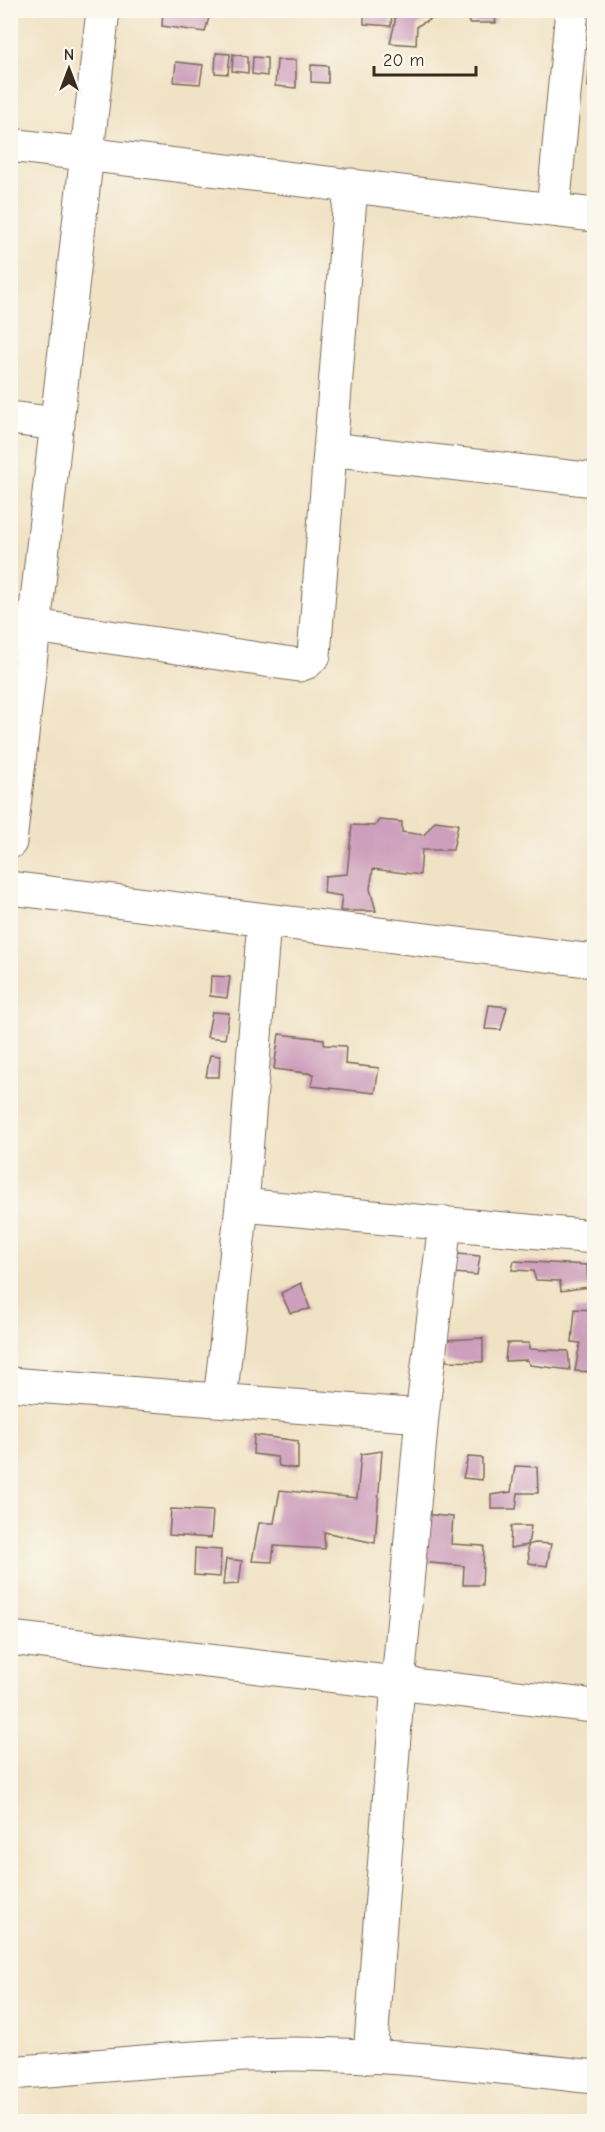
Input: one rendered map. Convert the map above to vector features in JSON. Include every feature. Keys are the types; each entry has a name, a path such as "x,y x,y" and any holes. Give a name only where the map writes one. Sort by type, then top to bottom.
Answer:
{"street":[{"path":"10,842 89,153 103,10"},
{"path":"553,210 572,10"},
{"path":"10,145 594,215"},
{"path":"35,626 299,665 307,662 314,655 351,185"},
{"path":"10,418 58,424"},
{"path":"330,449 594,480"},
{"path":"10,888 594,961"},
{"path":"220,1400 242,1205 264,920"},
{"path":"242,1205 594,1237"},
{"path":"370,2057 398,1683 422,1416 445,1223"},
{"path":"10,1384 422,1416"},
{"path":"10,1638 594,1706"},
{"path":"10,2073 291,2054 462,2062 594,2077"}],"building":[{"path":"163,10 188,12 211,10 205,32 162,26"},
{"path":"364,10 392,10 391,26 364,24"},
{"path":"394,10 433,10 433,18 417,26 416,45 390,43 395,22"},
{"path":"467,10 494,10 496,23 469,23"},
{"path":"216,53 230,54 228,74 215,73"},
{"path":"233,54 248,57 248,73 232,71"},
{"path":"253,57 267,58 267,76 252,74"},
{"path":"277,60 296,60 296,88 275,86"},
{"path":"176,62 203,65 200,84 174,82"},
{"path":"311,65 328,66 328,83 311,82"},
{"path":"589,70 594,71 594,87 588,87"},
{"path":"379,820 402,822 402,832 424,835 435,821 458,824 453,850 422,850 420,875 373,869 370,889 376,911 340,911 342,896 324,893 325,876 347,874 352,825 375,826"},
{"path":"211,976 230,977 227,998 210,996"},
{"path":"489,1005 507,1007 501,1030 485,1029"},
{"path":"212,1012 229,1013 225,1039 207,1037"},
{"path":"279,1034 324,1039 324,1045 346,1046 345,1064 379,1068 375,1093 311,1086 314,1074 274,1069"},
{"path":"210,1055 220,1056 219,1077 206,1077"},
{"path":"458,1254 480,1256 477,1275 454,1273"},
{"path":"514,1261 587,1265 588,1287 561,1291 560,1281 536,1280 533,1271 512,1270"},
{"path":"301,1283 310,1309 290,1313 281,1293"},
{"path":"575,1309 594,1310 594,1372 575,1371 580,1343 572,1342"},
{"path":"483,1338 483,1362 446,1361 446,1340"},
{"path":"507,1343 529,1343 529,1349 568,1351 570,1370 530,1365 527,1360 505,1361"},
{"path":"254,1435 298,1441 298,1469 279,1466 277,1457 253,1454"},
{"path":"382,1451 375,1543 324,1532 325,1549 274,1546 272,1562 252,1561 259,1523 274,1523 280,1490 357,1498 361,1454"},
{"path":"468,1457 482,1458 482,1480 463,1478"},
{"path":"515,1466 537,1467 538,1493 518,1493 516,1509 491,1509 491,1495 511,1492"},
{"path":"171,1509 213,1511 211,1538 169,1535"},
{"path":"421,1514 453,1517 451,1544 484,1546 482,1585 463,1585 464,1566 419,1562"},
{"path":"511,1526 531,1526 528,1545 510,1548"},
{"path":"551,1544 547,1566 529,1563 528,1545"},
{"path":"195,1548 221,1550 220,1577 194,1575"},
{"path":"226,1559 242,1561 239,1584 223,1585"}]}
